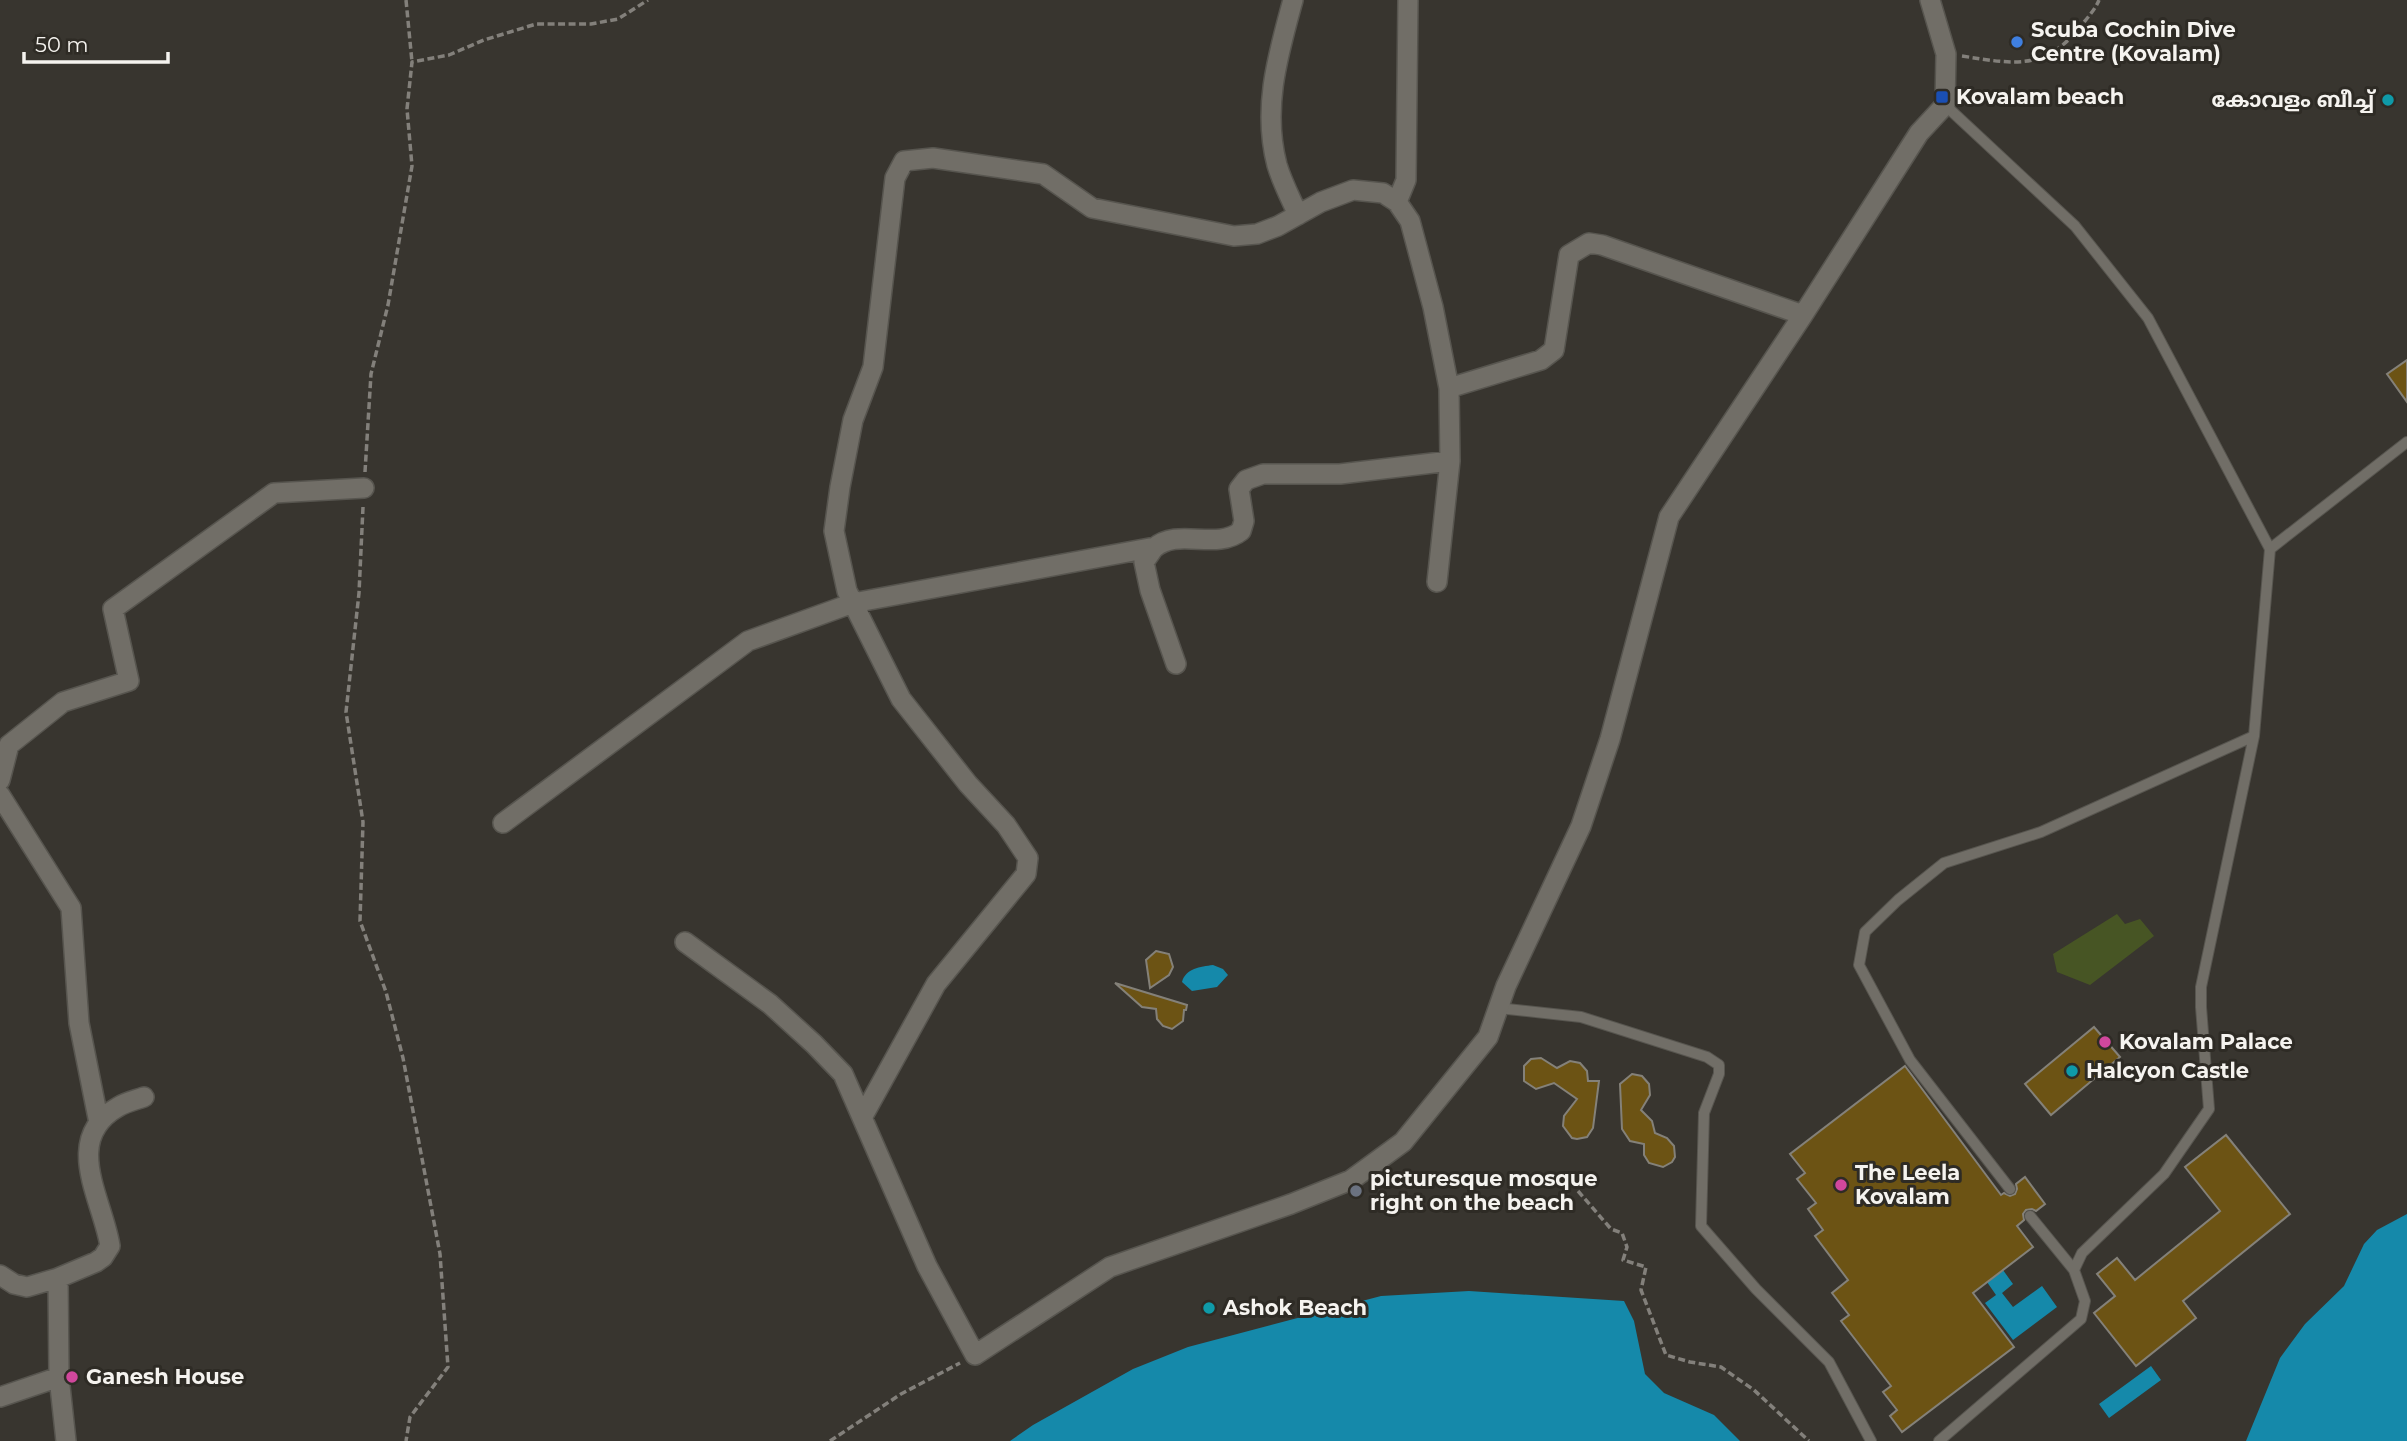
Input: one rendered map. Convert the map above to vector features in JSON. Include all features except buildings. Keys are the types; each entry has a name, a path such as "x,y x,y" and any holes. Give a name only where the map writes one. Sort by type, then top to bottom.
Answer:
{"street":[{"path":"1293,0 1275,67 1269,113 1277,166 1298,215"},
{"path":"1390,197 1406,180 1408,0"},
{"path":"685,942 770,1004 843,1074 927,1266 975,1355 1110,1266 1292,1204 1351,1180 1403,1142 1488,1037 1506,986 1581,826 1610,739 1669,517 1803,316 1919,133 1945,105 1946,54 1930,0"},
{"path":"863,1116 936,984 1026,874 1028,858 1006,825 968,784 901,699 847,591 834,531 853,420 873,368 895,178 904,161 933,159 1042,174 1092,208 1234,236 1257,234 1321,202 1353,190 1390,197 1409,221 1433,307 1449,388 1450,461 1437,582"},
{"path":"1449,388 1541,360 1554,351 1569,256 1589,243 1602,245 1803,316"},
{"path":"503,823 748,641 853,603 1155,547 1172,540 1216,541 1235,536 1241,531 1244,521 1239,489 1246,480 1263,474 1340,474 1450,461"},
{"path":"0,780 9,745 63,702 129,681 113,609 274,493 364,488"},
{"path":"1155,547 1144,562 1150,590 1176,664"},
{"path":"0,795 71,908 79,1023 99,1123"},
{"path":"0,1275 27,1287 58,1278 103,1257 110,1246 97,1201 87,1148 99,1123 118,1107 144,1097"},
{"path":"58,1278 59,1377 66,1441"},
{"path":"0,1396 59,1377"}],"lane":[{"path":"1945,105 2075,226 2148,318 2270,549 2254,736 2201,987 2209,1109 2164,1174 2081,1253 2074,1269"},
{"path":"2270,549 2407,442"},
{"path":"2010,1189 1910,1060 1859,965 1865,932 1898,900 1944,863 2041,832 2254,736"},
{"path":"1498,1008 1581,1017 1707,1057 1719,1065 1719,1074 1704,1113 1701,1226 1756,1289 1829,1362 1871,1441"},
{"path":"1939,1441 2081,1319 2085,1301 2074,1269 2029,1216"}],"path":[{"path":"406,0 412,62 407,109 412,166 387,305 371,374 359,593 346,712 363,822 360,921 386,992 403,1058 440,1254 448,1367 410,1417 406,1441"},
{"path":"412,62 449,55 484,40 536,24 591,24 618,19 648,0"},
{"path":"1946,54 2014,64 2043,57 2068,42 2099,0"},
{"path":"1578,1191 1611,1230 1622,1233 1628,1247 1623,1260 1646,1267 1641,1290 1666,1355 1721,1367 1754,1390 1809,1441"},
{"path":"830,1441 901,1394 975,1355"}],"green space":[{"path":"2117,914 2125,924 2140,919 2154,936 2090,985 2057,972 2053,954"}],"water":[{"path":"1213,965 1223,969 1228,975 1217,987 1192,991 1182,982 1190,971"},
{"path":"2407,1214 2407,1441 2246,1441 2280,1358 2305,1324 2344,1286 2364,1244 2377,1230"},
{"path":"2003,1270 2013,1284 2002,1293 2013,1307 2042,1286 2057,1307 2013,1340 1985,1303 1996,1295 1987,1282"},
{"path":"1469,1291 1624,1301 1634,1321 1645,1374 1664,1393 1714,1415 1740,1441 1010,1441 1033,1425 1133,1369 1188,1347 1381,1296"},
{"path":"2151,1366 2161,1380 2109,1418 2099,1404"}],"place":[{"name":"Scuba Cochin Dive Centre (Kovalam)","path":"2017,42"},
{"name":"Kovalam beach","path":"1942,97"},
{"name":"കോവളം ബീച്ച്","path":"2388,100"},
{"name":"Kovalam Palace","path":"2105,1042"},
{"name":"Halcyon Castle","path":"2072,1071"},
{"name":"The Leela Kovalam","path":"1841,1185"},
{"name":"picturesque mosque right on the beach","path":"1356,1191"},
{"name":"Ashok Beach","path":"1209,1308"},
{"name":"Ganesh House","path":"72,1377"}]}
